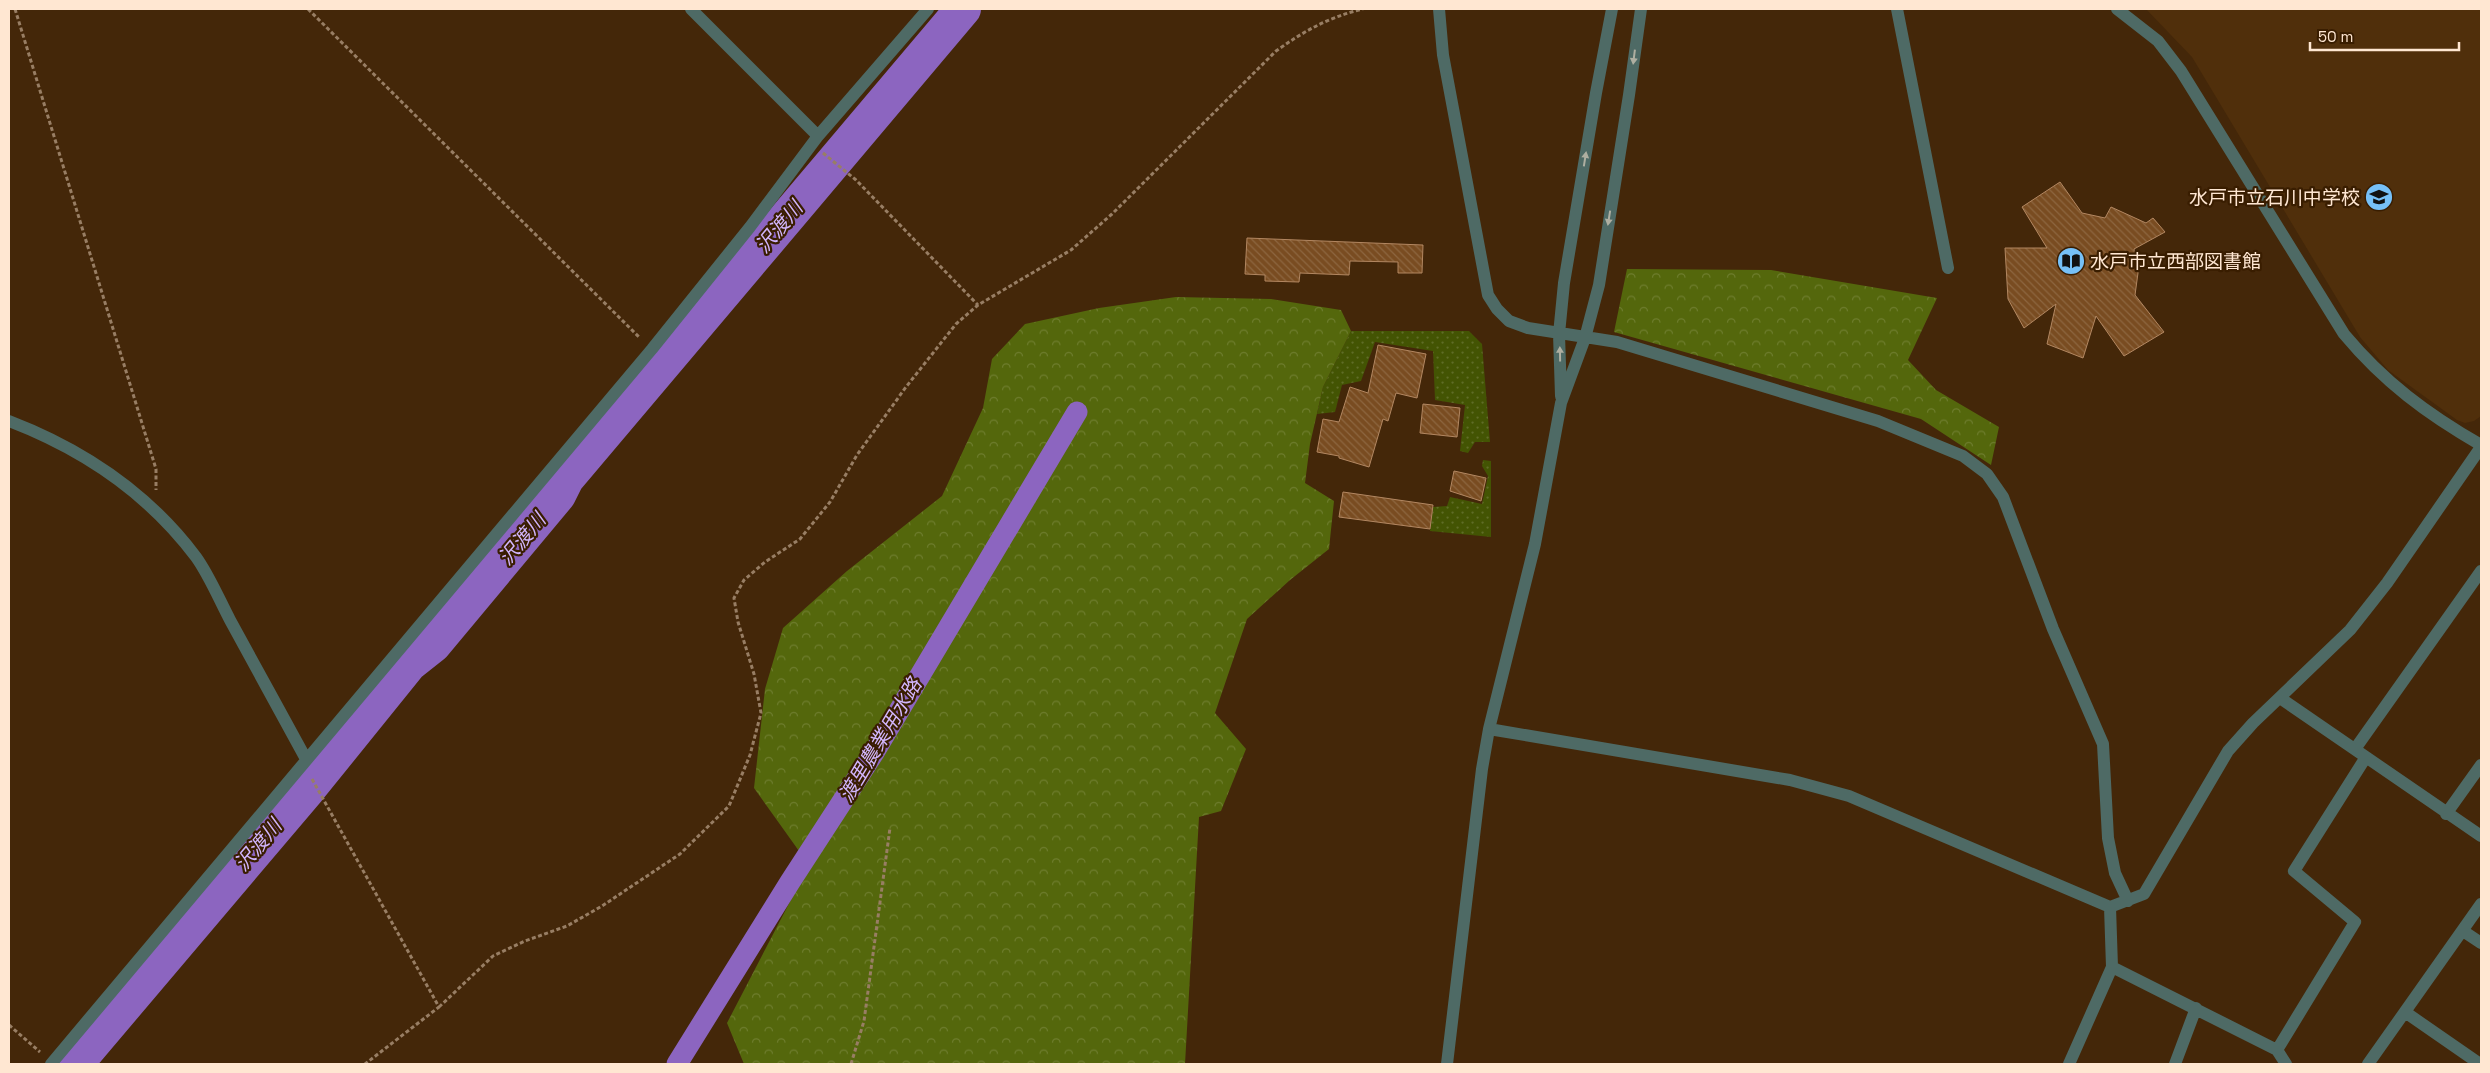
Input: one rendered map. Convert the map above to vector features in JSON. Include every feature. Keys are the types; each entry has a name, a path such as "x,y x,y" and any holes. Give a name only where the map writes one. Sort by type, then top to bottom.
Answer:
{"street":[{"path":"691,9 818,136"},
{"path":"52,1064 652,348 750,227 818,136 928,9"},
{"path":"1439,9 1443,55 1488,295 1497,309 1509,321 1528,328 1616,342 1878,420 1963,456 1987,474 2003,497 2053,630 2104,744 2108,838 2115,873 2128,901"},
{"path":"1561,403 1560,334 1564,283 1612,9"},
{"path":"1447,1064 1482,769 1489,729 1535,544 1561,403 1585,338 1598,285 1641,9"},
{"path":"1897,9 1948,268"},
{"path":"1489,729 1790,780 1849,796 2110,908 2144,894 2158,874 2228,751 2253,723 2350,630 2388,583 2481,446 2456,431 2401,392 2370,365 2344,334 2181,71 2158,41 2117,9"},
{"path":"9,421 40,433 91,462 127,485 157,511 196,558 306,759"},
{"path":"2355,749 2481,573"},
{"path":"2280,698 2446,814 2481,836"},
{"path":"2277,1050 2355,922 2294,871 2366,757"},
{"path":"2446,814 2481,765"},
{"path":"2368,1064 2481,904"},
{"path":"2069,1064 2112,968 2110,908"},
{"path":"2463,931 2481,943"},
{"path":"2112,968 2196,1008 2277,1050 2286,1064"},
{"path":"2175,1064 2196,1008"},
{"path":"2405,1012 2480,1064"}],"path":[{"path":"15,9 156,469 157,511"},
{"path":"308,9 652,348"},
{"path":"365,1064 439,1007 492,956 525,941 567,926 602,906 680,854 729,806 750,755 762,713 754,674 738,622 734,598 744,580 765,562 800,539 830,502 858,455 906,387 956,324 978,305 1071,250 1112,214 1276,51 1304,30 1345,13 1363,9"},
{"path":"829,157 856,180 978,305"},
{"path":"316,786 439,1007"},
{"path":"851,1064 864,1021 890,828"},
{"path":"9,1025 52,1064"}],"shaded area":[{"name":"水戸市立石川中学校","path":"2146,9 2481,9 2481,416 2474,421 2465,423 2457,420 2388,370 2360,337 2192,57"}],"green space":[{"path":"1627,269 1771,270 1937,298 1908,360 1936,390 1999,427 1991,465 1921,419 1614,332"},
{"path":"1176,297 1271,299 1341,310 1351,331 1323,387 1310,444 1305,483 1334,501 1329,549 1290,580 1247,619 1215,713 1246,749 1221,811 1199,817 1185,1064 744,1064 727,1023 809,865 754,788 765,689 783,628 847,571 942,496 983,408 992,359 1025,324 1099,308"},
{"path":"1351,331 1469,331 1482,344 1490,442 1475,442 1468,453 1460,451 1465,405 1435,400 1433,351 1375,342 1361,381 1342,385 1335,412 1317,414 1323,387"},
{"path":"1483,460 1491,461 1491,537 1430,531 1433,507 1447,506 1450,497 1482,504 1488,476 1482,466"}],"building":[{"name":"水戸市立西部図書館","path":"2060,182 2082,213 2105,218 2111,207 2146,223 2153,218 2165,232 2134,249 2138,273 2135,295 2164,332 2124,356 2096,316 2083,358 2047,344 2056,304 2024,328 2008,299 2005,248 2047,248 2022,207"},
{"path":"1247,238 1423,245 1422,273 1398,273 1398,262 1350,261 1349,275 1300,273 1299,282 1265,281 1265,275 1245,274"},
{"path":"1378,345 1426,354 1417,398 1396,393 1388,421 1383,419 1369,467 1339,458 1339,456 1317,452 1323,419 1339,422 1350,387 1368,393"},
{"path":"1423,404 1460,408 1457,437 1420,433"},
{"path":"1454,471 1486,478 1481,501 1450,491"},
{"path":"1343,492 1433,505 1430,529 1339,517"}],"waterway":[{"name":"沢渡川","path":"75,1064 308,789 409,664 433,645 558,495 566,479 963,9"},
{"name":"渡里農業用水路","path":"677,1064 790,882 875,751 1077,412"}],"place":[{"name":"水戸市立石川中学校","path":"2379,197"},
{"name":"水戸市立西部図書館","path":"2071,261"}]}
